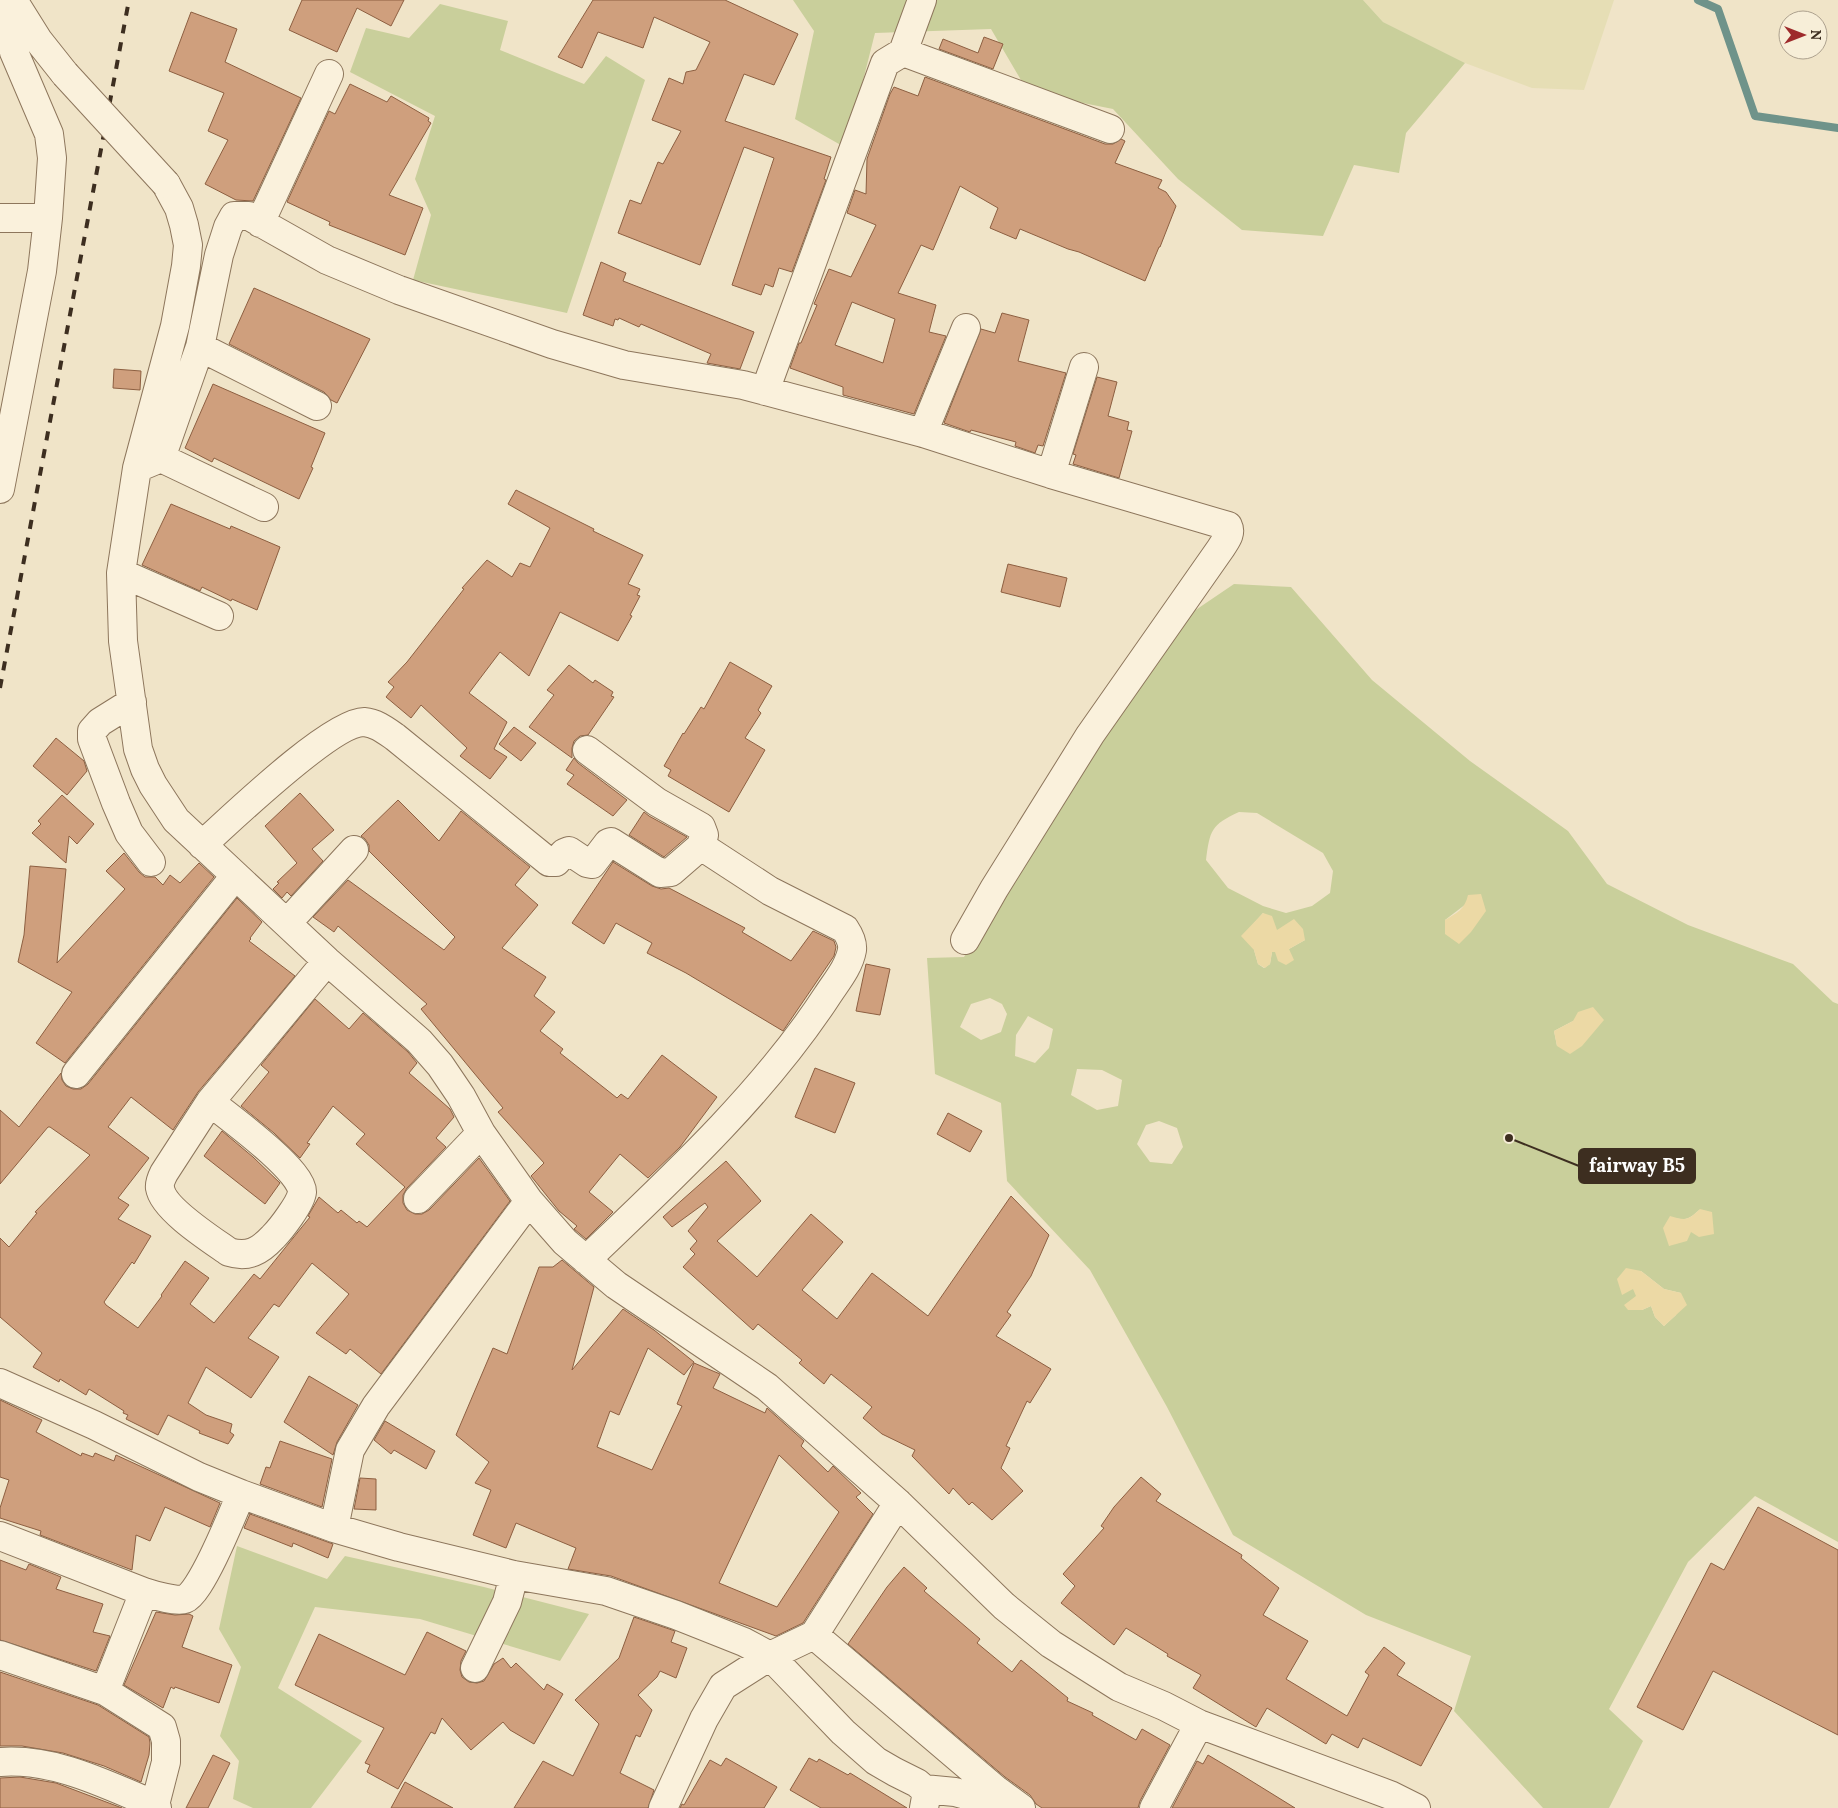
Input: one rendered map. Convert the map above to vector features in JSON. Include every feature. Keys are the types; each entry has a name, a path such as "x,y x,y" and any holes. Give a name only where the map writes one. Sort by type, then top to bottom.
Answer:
{"street":[{"path":"765,391 885,63 902,52 922,0"},
{"path":"14,2 38,40 65,74 166,184 179,208 188,245 186,266 149,463 121,573 123,641 138,749 144,769 176,820 327,961 419,1042 440,1065 461,1096 481,1133 529,1201 565,1242 616,1285 767,1387 898,1503 1004,1606 1051,1644 1119,1687 1164,1706 1199,1724 1387,1802 1416,1808"},
{"path":"0,489 42,272 52,158 49,134 14,52 14,2"},
{"path":"902,52 1110,129"},
{"path":"260,223 329,74"},
{"path":"149,463 200,347 219,255 228,227 234,216 249,216 327,260 399,290 552,344 624,365 743,385 923,433 1163,508 1228,526 1230,531 1221,548 1090,735 994,889 965,940"},
{"path":"0,218 48,218"},
{"path":"923,433 966,328"},
{"path":"200,347 317,406"},
{"path":"1052,474 1084,367"},
{"path":"149,463 264,507"},
{"path":"121,573 219,616"},
{"path":"132,702 100,722 92,731 92,739 130,833 151,862"},
{"path":"202,845 323,740 358,723 365,722 382,728 395,737 549,862 556,862 564,853 569,851 587,863 592,864 608,843 611,842 660,873 666,873 671,872 701,846 704,835 701,827 657,802 587,750"},
{"path":"586,1260 681,1168 769,1074 813,1017 845,969 852,949 850,936 845,929 770,891 701,846"},
{"path":"287,923 354,850"},
{"path":"76,1074 235,876"},
{"path":"210,1102 278,1158 301,1184 300,1201 275,1236 260,1250 250,1254 229,1252 177,1212 164,1197 160,1188 164,1172 210,1102 327,961"},
{"path":"418,1198 481,1133"},
{"path":"334,1528 350,1450 376,1406 529,1201"},
{"path":"0,1383 240,1494 334,1528 399,1547 514,1575 606,1591 684,1618 744,1642 770,1656 843,1732 876,1761 917,1783 924,1799 961,1794 989,1808"},
{"path":"0,1536 144,1592 182,1600 188,1597 210,1565 240,1494"},
{"path":"663,1808 704,1719 723,1686 770,1656 814,1635 898,1503"},
{"path":"475,1668 486,1650 507,1602 514,1575"},
{"path":"105,1691 144,1592"},
{"path":"814,1635 995,1789 1021,1808"},
{"path":"0,1655 105,1691 162,1727 166,1741 166,1762 156,1807 81,1774 52,1766 26,1762 0,1762"},
{"path":"1154,1808 1199,1724"}],"shaded area":[{"path":"1363,0 1614,0 1584,90 1532,88 1465,63 1383,22"}],"green space":[{"path":"793,0 1363,0 1383,22 1465,63 1406,133 1399,173 1354,165 1323,236 1242,230 1178,179 1113,109 1028,92 991,29 875,33 846,148 795,119 814,31"},
{"path":"440,4 508,21 500,50 584,84 606,56 645,80 567,313 413,280 431,215 415,179 435,116 350,72 366,28 409,38"},
{"path":"1234,584 1291,587 1372,680 1470,761 1568,831 1607,884 1688,925 1793,964 1833,1002 1838,1004 1838,1542 1755,1496 1688,1562 1609,1709 1643,1741 1609,1808 1543,1808 1454,1711 1471,1656 1366,1615 1233,1535 1167,1407 1090,1270 1007,1181 1001,1103 935,1074 927,958 964,957 1058,801 1175,624","holes":["1239,812 1257,813 1323,853 1333,871 1330,893 1312,906 1286,913 1263,906 1228,888 1206,860 1211,835 1217,825","1466,904 1445,934 1445,920","1263,913 1276,930 1305,940 1289,949 1272,952 1270,964 1264,968 1258,964 1254,950 1254,923","990,998 1002,1004 1007,1014 1001,1032 981,1040 960,1027 971,1004","1028,1016 1053,1029 1049,1048 1035,1063 1015,1056 1016,1035","1573,1021 1557,1046 1554,1031","1077,1069 1102,1070 1122,1080 1118,1106 1097,1110 1071,1095","1159,1121 1177,1128 1183,1147 1172,1164 1150,1162 1137,1144 1146,1125","1700,1209 1669,1246 1670,1217 1680,1219 1690,1217","1641,1271 1664,1289 1681,1293 1676,1315 1664,1326 1655,1317 1651,1306 1642,1310 1634,1289"]},
{"path":"237,1546 327,1579 345,1556 484,1587 589,1614 560,1661 420,1619 315,1607 278,1688 362,1741 311,1808 253,1808 233,1799 239,1761 220,1736 241,1667 219,1629"}],"sand":[{"path":"1481,894 1486,911 1471,932 1459,944 1445,934 1445,920 1463,907 1468,895"},
{"path":"1263,913 1272,916 1277,930 1294,919 1303,929 1305,940 1289,949 1294,960 1286,965 1278,961 1275,952 1272,952 1270,964 1265,968 1258,964 1254,950 1241,936"},
{"path":"1593,1007 1604,1020 1582,1046 1570,1054 1557,1046 1554,1031 1573,1021 1578,1012"},
{"path":"1700,1209 1712,1212 1714,1234 1699,1237 1691,1232 1687,1241 1669,1246 1663,1228 1670,1216 1680,1219 1687,1218"},
{"path":"1626,1268 1641,1271 1664,1289 1681,1293 1687,1305 1664,1326 1655,1317 1651,1306 1642,1310 1628,1310 1624,1305 1636,1296 1633,1289 1622,1295 1617,1279"}],"building":[{"path":"302,0 404,0 391,26 357,8 337,52 289,30"},
{"path":"593,0 725,0 798,34 774,85 744,74 725,121 831,157 824,179 826,180 792,272 779,268 773,287 765,284 761,295 732,285 774,158 744,147 700,265 618,233 630,200 641,204 658,162 663,164 681,131 652,120 669,78 683,84 686,72 696,70 710,42 654,17 643,48 598,32 582,68 558,57"},
{"path":"191,12 237,29 225,62 301,98 253,201 236,200 205,184 228,140 208,131 224,93 169,71"},
{"path":"984,37 1003,44 993,69 939,49 943,39 978,53"},
{"path":"925,77 1105,144 1113,144 1121,139 1125,141 1115,163 1162,180 1158,188 1166,192 1176,206 1145,281 1020,229 1016,239 990,228 998,208 960,186 933,250 921,245 898,293 936,305 929,332 946,336 914,414 843,395 843,387 790,368 799,343 801,343 817,305 814,304 829,269 851,277 876,225 847,213 855,190 866,194 867,159 890,94 894,87 918,96","holes":["852,302 895,319 883,363 835,345"]},
{"path":"350,84 387,102 391,96 429,118 428,121 431,123 389,195 423,208 405,255 329,225 330,222 287,202 329,111 335,114"},
{"path":"601,262 626,273 623,281 754,332 740,369 707,363 711,354 641,324 639,327 619,318 618,320 615,319 613,326 583,315"},
{"path":"254,288 370,339 337,403 331,400 324,392 229,344"},
{"path":"1002,313 1029,320 1018,361 1066,373 1043,446 1038,445 1035,453 1015,446 1016,442 971,430 970,432 944,423 981,329 995,333"},
{"path":"114,369 141,371 140,390 113,388"},
{"path":"1097,377 1117,382 1108,416 1129,422 1127,430 1132,431 1119,478 1073,464 1076,455 1073,454"},
{"path":"213,384 325,433 311,467 313,468 299,499 214,458 212,462 185,448"},
{"path":"516,490 643,555 628,584 640,589 637,595 640,596 630,615 632,616 618,641 560,612 529,676 500,652 469,693 507,722 494,749 507,757 490,779 460,756 467,748 421,705 411,718 386,697 394,687 388,682 407,662 464,589 462,588 487,560 512,577 520,563 530,567 550,528 508,504"},
{"path":"171,504 230,529 231,526 280,547 257,610 232,599 231,601 202,587 200,591 142,565"},
{"path":"1008,564 1067,578 1060,607 1001,592"},
{"path":"730,662 772,686 758,710 761,713 745,738 765,750 729,812 668,776 671,770 664,766 701,707 704,709"},
{"path":"569,665 593,683 595,680 613,692 611,696 614,697 588,735 580,736 574,741 572,758 529,727 554,695 547,690"},
{"path":"514,727 536,743 521,761 499,744"},
{"path":"56,738 84,761 87,771 67,795 33,766"},
{"path":"574,758 627,800 613,816 567,784 574,775 566,770"},
{"path":"300,793 334,830 312,849 323,861 291,896 287,892 282,898 273,889 279,883 277,882 297,863 265,826"},
{"path":"62,795 94,824 77,844 69,836 66,863 32,833 41,824 38,821"},
{"path":"398,800 439,841 461,811 530,867 515,885 538,905 502,948 546,977 534,996 555,1012 540,1031 563,1049 560,1053 617,1098 621,1094 628,1099 662,1055 717,1097 680,1147 648,1178 620,1154 589,1192 613,1212 586,1239 574,1229 577,1226 559,1211 531,1176 544,1163 498,1112 503,1108 421,1009 427,1004 338,926 334,932 313,917 348,880 444,950 455,937 369,851 369,845 361,836"},
{"path":"644,812 687,837 664,857 629,835"},
{"path":"124,853 145,877 155,877 163,885 170,875 180,883 199,863 214,877 65,1063 36,1043 72,992 18,962 24,935 30,866 66,869 57,963 125,889 106,871"},
{"path":"613,862 652,886 661,889 669,888 745,928 742,932 791,961 813,931 834,941 836,947 834,956 783,1031 686,973 647,953 652,943 616,923 604,944 572,923"},
{"path":"237,898 262,922 249,941 295,976 198,1092 173,1130 131,1097 108,1127 149,1158 118,1198 129,1205 118,1219 151,1236 134,1264 132,1262 104,1302 106,1305 138,1328 185,1261 209,1278 190,1304 214,1323 254,1274 260,1279 310,1217 308,1216 319,1197 338,1213 341,1210 357,1223 359,1221 367,1227 405,1187 356,1144 365,1134 333,1106 307,1143 310,1144 300,1158 274,1133 241,1106 269,1072 261,1065 315,999 349,1029 363,1013 408,1052 417,1063 409,1073 450,1109 454,1117 436,1138 446,1147 407,1188 403,1195 403,1203 407,1210 415,1214 422,1214 429,1210 479,1158 510,1201 381,1374 350,1349 346,1354 316,1333 349,1294 312,1263 279,1307 274,1304 248,1338 279,1357 251,1398 206,1367 188,1403 206,1415 232,1424 230,1432 234,1435 228,1444 199,1433 200,1431 168,1415 158,1435 126,1419 128,1415 123,1413 124,1411 89,1389 86,1395 60,1379 59,1382 33,1367 42,1353 0,1317 0,1238 9,1247 37,1213 35,1212 90,1155 48,1127 0,1184 0,1110 19,1127 61,1073 62,1080 66,1086 73,1089 81,1089 88,1084"},
{"path":"866,964 890,969 880,1015 856,1011"},
{"path":"815,1068 855,1083 835,1133 795,1117"},
{"path":"948,1113 982,1131 970,1152 937,1134"},
{"path":"222,1131 280,1183 265,1204 204,1156"},
{"path":"726,1161 761,1201 717,1241 757,1277 811,1214 843,1242 802,1290 837,1319 872,1273 928,1316 1011,1196 1049,1235 1031,1276 1007,1312 1011,1315 996,1336 1051,1369 1030,1403 1027,1401 1006,1446 1010,1448 1001,1468 1023,1491 992,1520 972,1502 969,1505 953,1488 949,1494 912,1456 915,1450 882,1434 863,1418 872,1407 831,1374 824,1384 799,1363 802,1360 758,1324 753,1330 683,1267 695,1254 690,1249 697,1241 688,1231 708,1207 705,1203 672,1227 663,1217"},
{"path":"562,1260 594,1287 572,1370 623,1309 654,1330 694,1362 684,1375 648,1348 619,1415 610,1411 597,1447 652,1470 682,1406 677,1404 694,1363 720,1374 713,1388 765,1413 767,1408 804,1441 801,1446 828,1472 833,1466 861,1493 856,1497 873,1514 803,1623 776,1636 611,1576 568,1569 576,1548 516,1523 506,1548 473,1535 491,1490 475,1483 489,1462 456,1435 493,1348 507,1354 539,1267 553,1267","holes":["779,1455 839,1512 777,1607 719,1583"]},
{"path":"309,1376 358,1405 337,1442 333,1455 284,1422"},
{"path":"0,1400 42,1420 36,1432 81,1456 82,1453 93,1457 95,1453 114,1461 116,1455 220,1503 210,1527 165,1507 150,1541 136,1535 132,1570 40,1535 41,1531 0,1518 0,1508 9,1480 0,1477"},
{"path":"385,1421 435,1451 426,1469 394,1450 391,1454 374,1440"},
{"path":"280,1441 332,1459 322,1507 260,1484 266,1467 270,1468"},
{"path":"1141,1477 1161,1494 1156,1501 1242,1555 1241,1558 1279,1588 1263,1615 1308,1641 1286,1679 1347,1716 1369,1675 1365,1672 1384,1647 1405,1663 1397,1675 1452,1708 1421,1766 1363,1738 1358,1748 1332,1734 1326,1744 1267,1708 1256,1727 1193,1688 1201,1675 1167,1656 1168,1654 1126,1628 1114,1645 1061,1603 1075,1586 1063,1574 1104,1528 1101,1526 1114,1507"},
{"path":"360,1478 376,1479 376,1510 354,1509"},
{"path":"1758,1507 1838,1550 1838,1735 1713,1671 1683,1730 1637,1707 1711,1563 1724,1570"},
{"path":"250,1514 333,1544 328,1558 293,1543 292,1547 244,1528"},
{"path":"0,1560 26,1570 29,1564 61,1577 56,1589 103,1604 93,1632 110,1636 96,1671 0,1640"},
{"path":"904,1567 927,1588 924,1591 980,1639 977,1643 1012,1672 1021,1660 1068,1698 1067,1701 1093,1713 1092,1715 1136,1740 1142,1729 1170,1745 1138,1808 1042,1808 1036,1804 1030,1795 1005,1777 848,1644 887,1587"},
{"path":"156,1612 175,1615 189,1614 193,1616 182,1647 232,1665 219,1703 171,1687 163,1708 124,1685"},
{"path":"634,1617 675,1631 671,1642 687,1648 676,1678 660,1671 657,1677 638,1695 652,1710 640,1737 636,1735 620,1773 654,1790 648,1808 514,1808 543,1761 573,1776 599,1724 575,1700 619,1658"},
{"path":"427,1632 466,1651 461,1661 460,1670 462,1677 469,1682 477,1683 484,1681 494,1664 503,1658 511,1668 516,1663 544,1690 547,1684 563,1694 534,1744 510,1730 503,1722 471,1750 442,1718 435,1734 431,1732 398,1789 367,1772 370,1765 365,1763 384,1728 295,1685 319,1634 405,1675"},
{"path":"0,1672 98,1705 149,1737 149,1755 141,1782 104,1766 63,1753 22,1746 0,1746"},
{"path":"213,1755 230,1763 208,1808 186,1808"},
{"path":"1208,1755 1295,1808 1172,1808 1197,1761 1203,1764"},
{"path":"726,1758 777,1787 764,1808 680,1808 682,1804 684,1805 710,1760 721,1766"},
{"path":"809,1758 817,1762 819,1759 848,1775 850,1773 907,1808 821,1808 790,1790"},
{"path":"20,1777 56,1783 122,1808 0,1808 0,1778"},
{"path":"405,1782 453,1808 391,1808"}],"waterway":[{"path":"1698,0 1718,9 1755,116 1838,128"}],"railway":[{"path":"0,688 129,0"}],"place":[{"name":"fairway B5","path":"1509,1138"}]}
